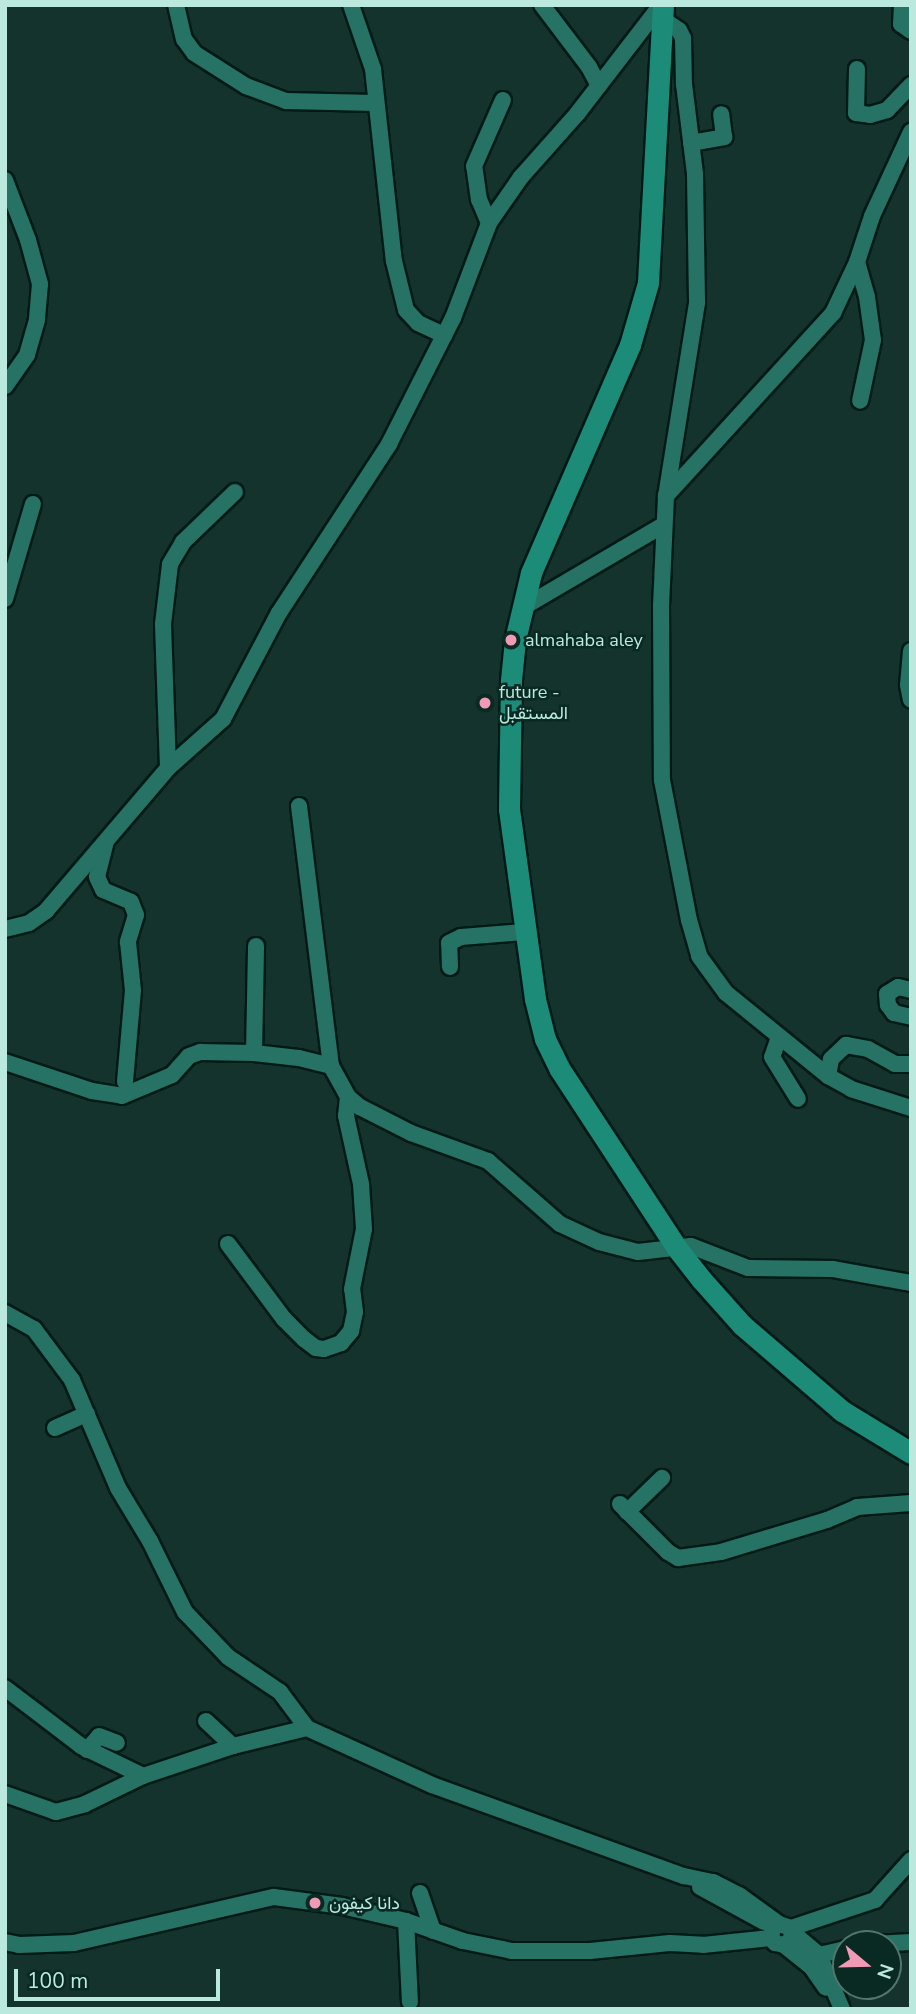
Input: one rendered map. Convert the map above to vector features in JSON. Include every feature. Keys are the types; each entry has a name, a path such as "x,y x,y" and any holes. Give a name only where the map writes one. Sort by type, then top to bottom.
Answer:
{"main road":[{"path":"662,10 648,283 630,345 531,573 522,608 511,680 509,809 535,999 545,1039 559,1068 676,1247 742,1325 842,1411 911,1453"}],"street":[{"path":"176,5 184,39 194,53 246,86 286,101 375,103"},
{"path":"351,5 373,68 394,261 405,310 418,323 444,335"},
{"path":"541,5 589,67 599,86"},
{"path":"902,5 901,24 911,31"},
{"path":"5,929 29,923 46,911 168,768 223,719 279,612 389,444 444,335 489,223 521,177 662,10 683,38 695,174 697,303 662,526 662,780 689,920 699,956 711,977 779,1037 828,1076 851,1089 911,1108"},
{"path":"857,69 856,113 870,115 887,110 911,85"},
{"path":"489,223 478,200 474,166 503,100"},
{"path":"691,143 731,137 721,114"},
{"path":"666,496 818,333 833,313 857,262 872,216 911,132"},
{"path":"5,180 28,240 40,284 37,320 27,355 5,386"},
{"path":"857,262 872,322 873,340 860,401"},
{"path":"168,768 163,624 170,564 183,542 235,492"},
{"path":"5,599 33,504"},
{"path":"522,608 662,526"},
{"path":"911,651 908,672 911,701"},
{"path":"299,806 331,1066 348,1097 388,1123 488,1161 547,1213 571,1230 599,1242 638,1252 691,1246 748,1269 833,1269 911,1283"},
{"path":"106,841 97,877 103,890 131,902 136,915 128,942 133,990 125,1082"},
{"path":"450,967 449,943 461,937 524,932"},
{"path":"254,1053 256,946"},
{"path":"911,990 898,987 887,994 888,1005 894,1013 911,1017"},
{"path":"779,1037 772,1057 799,1099"},
{"path":"828,1076 831,1059 846,1045 868,1049 895,1064 911,1064"},
{"path":"5,1062 92,1091 122,1096 132,1095 172,1075 188,1056 200,1052 254,1053 299,1058 331,1066"},
{"path":"228,1244 284,1319 316,1348 324,1349 341,1343 351,1331 355,1312 352,1289 364,1228 360,1184 346,1116 348,1097"},
{"path":"5,1313 34,1329 72,1380 118,1488 150,1541 185,1612 228,1657 280,1692 307,1728 432,1785 684,1876 713,1882 739,1895 781,1932 820,1977 834,2009"},
{"path":"55,1428 86,1414"},
{"path":"662,1478 624,1508 678,1558 721,1552 827,1520 857,1507 909,1504"},
{"path":"5,1688 87,1750 143,1776"},
{"path":"206,1720 233,1746"},
{"path":"5,1794 56,1812 85,1804 143,1776 233,1746 307,1728"},
{"path":"87,1750 99,1736 117,1743"},
{"path":"5,1942 19,1945 74,1943 274,1897 306,1899 406,1922 512,1951 590,1951 670,1944 781,1932 875,1900 911,1860"},
{"path":"420,1893 433,1931"},
{"path":"406,1922 410,2002"},
{"path":"781,1932 820,1955 842,2009"},
{"path":"820,1955 832,1952"}],"place":[{"name":"almahaba aley","path":"511,640"},
{"name":"future - المستقبل","path":"485,703"},
{"name":"دانا كيفون","path":"315,1903"}]}
